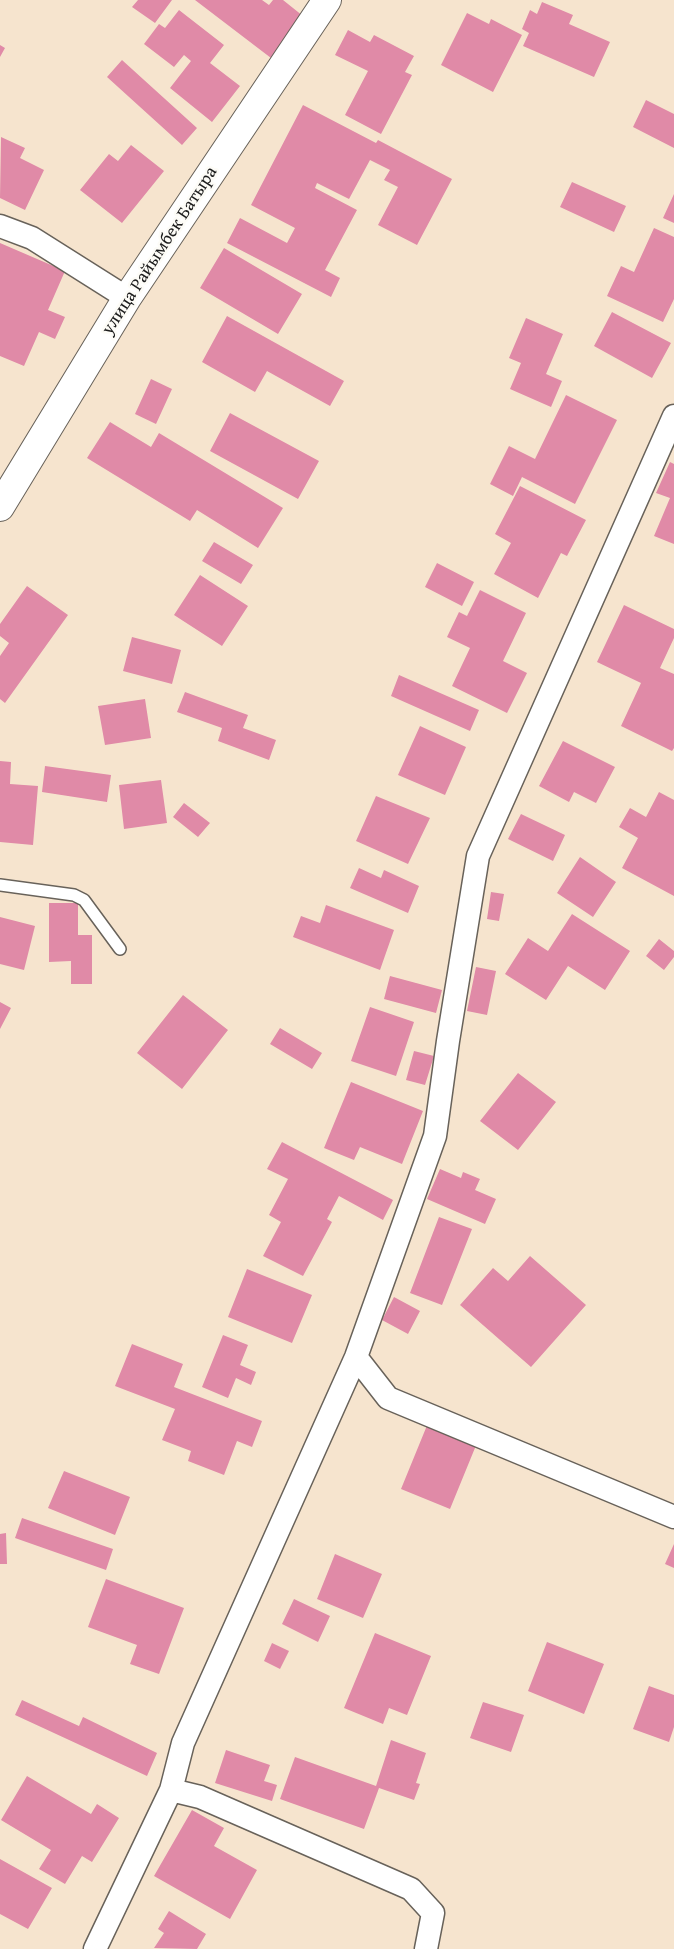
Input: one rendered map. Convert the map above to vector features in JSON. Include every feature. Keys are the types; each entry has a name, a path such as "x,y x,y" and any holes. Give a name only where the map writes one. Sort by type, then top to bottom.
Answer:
{"street":[{"name":"улица Райымбек Батыра","path":"0,507 128,298 326,0"},
{"path":"0,226 32,238 128,298"},
{"path":"95,1949 171,1790 183,1743 356,1357 435,1136 478,856 674,416"},
{"path":"356,1357 388,1398 674,1517"},
{"path":"171,1790 200,1797 411,1889 432,1913 426,1949"}],"lane":[{"path":"0,885 74,895 84,900 120,949"}],"building":[{"path":"138,0 172,0 155,23 132,7"},
{"path":"195,0 262,0 269,5 273,0 283,0 303,16 271,58"},
{"path":"542,2 573,15 569,24 610,42 594,77 523,46 529,33 522,29 530,10 537,14"},
{"path":"179,10 224,45 210,63 240,86 212,122 170,88 191,61 184,55 174,67 144,44 159,24 165,28"},
{"path":"467,13 489,24 491,19 522,35 493,92 441,65"},
{"path":"348,30 370,42 374,35 414,56 405,72 412,75 381,134 345,115 368,71 335,55"},
{"path":"0,45 5,48 0,57"},
{"path":"122,60 197,128 182,145 107,77"},
{"path":"646,100 674,114 674,148 633,127"},
{"path":"303,105 376,143 378,140 452,179 417,245 378,225 398,187 384,180 390,170 370,160 349,199 317,183 315,188 357,210 325,270 340,278 331,297 227,243 240,218 287,243 295,228 251,205"},
{"path":"1,137 25,148 20,158 44,170 25,210 0,198"},
{"path":"131,145 164,171 122,223 80,190 109,154 118,161"},
{"path":"572,182 626,206 614,232 560,207"},
{"path":"674,194 674,223 663,218"},
{"path":"654,228 674,237 674,299 663,322 607,296 621,266 634,272"},
{"path":"0,243 65,271 48,310 65,317 55,339 39,332 24,366 0,356"},
{"path":"224,248 302,294 278,334 200,288"},
{"path":"612,312 671,343 652,378 594,346"},
{"path":"227,316 344,381 330,406 267,371 255,392 202,362"},
{"path":"526,318 563,334 546,374 562,381 551,407 510,389 521,363 509,358"},
{"path":"151,379 172,389 156,424 135,414"},
{"path":"566,395 617,420 575,504 522,477 513,496 490,484 509,446 535,459"},
{"path":"230,413 319,461 298,499 210,451"},
{"path":"110,422 151,447 159,433 283,508 258,548 197,510 190,521 87,458"},
{"path":"670,462 674,464 674,544 654,536 670,498 656,493"},
{"path":"520,486 586,520 567,556 561,553 538,598 494,574 511,543 495,534"},
{"path":"214,542 253,565 241,584 202,561"},
{"path":"437,563 474,582 462,606 425,587"},
{"path":"200,575 248,606 222,646 174,615"},
{"path":"27,586 68,615 5,703 0,699 0,656 9,643 0,636 0,624"},
{"path":"480,590 526,613 503,661 527,673 507,713 452,686 470,648 447,637 459,612 467,616"},
{"path":"624,605 674,629 674,638 660,668 674,674 674,748 672,751 621,726 641,683 597,662"},
{"path":"132,637 181,650 172,684 123,671"},
{"path":"399,675 479,710 470,731 391,696"},
{"path":"185,692 248,715 243,728 276,740 269,760 218,741 222,728 177,712"},
{"path":"145,699 151,738 105,745 98,706"},
{"path":"420,726 466,747 445,795 398,775"},
{"path":"563,741 615,767 596,803 574,792 569,802 539,786"},
{"path":"0,761 11,762 10,784 38,786 33,845 0,842"},
{"path":"45,766 111,775 107,802 42,792"},
{"path":"161,780 167,823 124,829 119,785"},
{"path":"659,792 674,800 674,896 622,868 638,838 619,827 630,808 646,817"},
{"path":"376,796 430,818 408,864 356,841"},
{"path":"184,803 210,823 198,837 173,817"},
{"path":"521,814 565,835 553,861 508,839"},
{"path":"580,857 616,882 593,917 557,893"},
{"path":"359,868 381,878 384,870 419,886 408,913 350,888"},
{"path":"491,892 504,894 499,921 487,919"},
{"path":"49,903 78,903 78,935 92,935 92,984 71,984 71,961 49,962"},
{"path":"326,905 394,930 380,970 293,937 301,916 320,923"},
{"path":"572,914 630,951 605,990 568,966 546,1000 505,974 528,938 548,951"},
{"path":"0,917 35,926 24,970 0,964"},
{"path":"659,939 674,951 674,957 664,970 646,956"},
{"path":"476,967 496,971 487,1015 467,1011"},
{"path":"390,976 442,990 436,1013 384,999"},
{"path":"183,995 228,1030 182,1089 137,1053"},
{"path":"0,1002 11,1008 0,1029"},
{"path":"370,1007 414,1022 396,1076 351,1061"},
{"path":"280,1028 322,1053 312,1069 270,1044"},
{"path":"414,1051 434,1056 425,1085 406,1080"},
{"path":"518,1073 556,1102 518,1150 480,1121"},
{"path":"351,1082 423,1111 402,1164 360,1147 354,1160 324,1148"},
{"path":"282,1142 393,1200 383,1220 339,1196 327,1219 332,1222 303,1276 263,1256 281,1222 269,1215 288,1179 267,1169"},
{"path":"440,1169 461,1178 463,1172 480,1179 475,1190 496,1199 485,1224 427,1199"},
{"path":"439,1217 472,1229 442,1305 410,1293"},
{"path":"530,1256 586,1305 531,1367 460,1305 493,1268 508,1281"},
{"path":"247,1269 312,1295 292,1343 228,1317"},
{"path":"394,1297 420,1311 408,1334 382,1320"},
{"path":"223,1335 248,1345 240,1365 256,1372 251,1385 236,1378 228,1398 202,1387"},
{"path":"132,1344 183,1364 174,1387 262,1421 252,1447 237,1441 224,1475 188,1461 191,1451 162,1440 175,1409 115,1386"},
{"path":"428,1423 477,1443 450,1509 401,1489"},
{"path":"64,1471 130,1497 115,1535 48,1508"},
{"path":"22,1518 113,1549 106,1570 15,1538"},
{"path":"6,1533 7,1564 0,1564 0,1534"},
{"path":"674,1544 674,1568 665,1564"},
{"path":"335,1554 382,1574 363,1618 317,1599"},
{"path":"106,1579 184,1608 159,1674 130,1664 137,1645 88,1627"},
{"path":"294,1599 330,1616 318,1642 282,1624"},
{"path":"375,1633 431,1656 407,1715 389,1708 383,1724 344,1708"},
{"path":"547,1642 604,1664 584,1714 528,1691"},
{"path":"272,1643 289,1651 280,1669 264,1661"},
{"path":"649,1686 674,1695 674,1727 669,1742 633,1729"},
{"path":"22,1700 79,1726 83,1717 157,1753 147,1776 15,1715"},
{"path":"483,1702 524,1715 511,1752 470,1738"},
{"path":"391,1740 426,1753 416,1783 420,1784 414,1800 379,1788 364,1829 280,1799 295,1757 376,1786"},
{"path":"226,1750 270,1765 264,1781 277,1785 272,1801 215,1783"},
{"path":"27,1776 91,1814 97,1804 119,1818 92,1862 82,1856 65,1884 39,1869 51,1850 1,1820"},
{"path":"192,1810 224,1828 214,1846 257,1870 230,1919 154,1876"},
{"path":"0,1859 52,1888 28,1929 0,1914"},
{"path":"169,1911 206,1934 197,1949 154,1948 164,1933 158,1929"}]}
